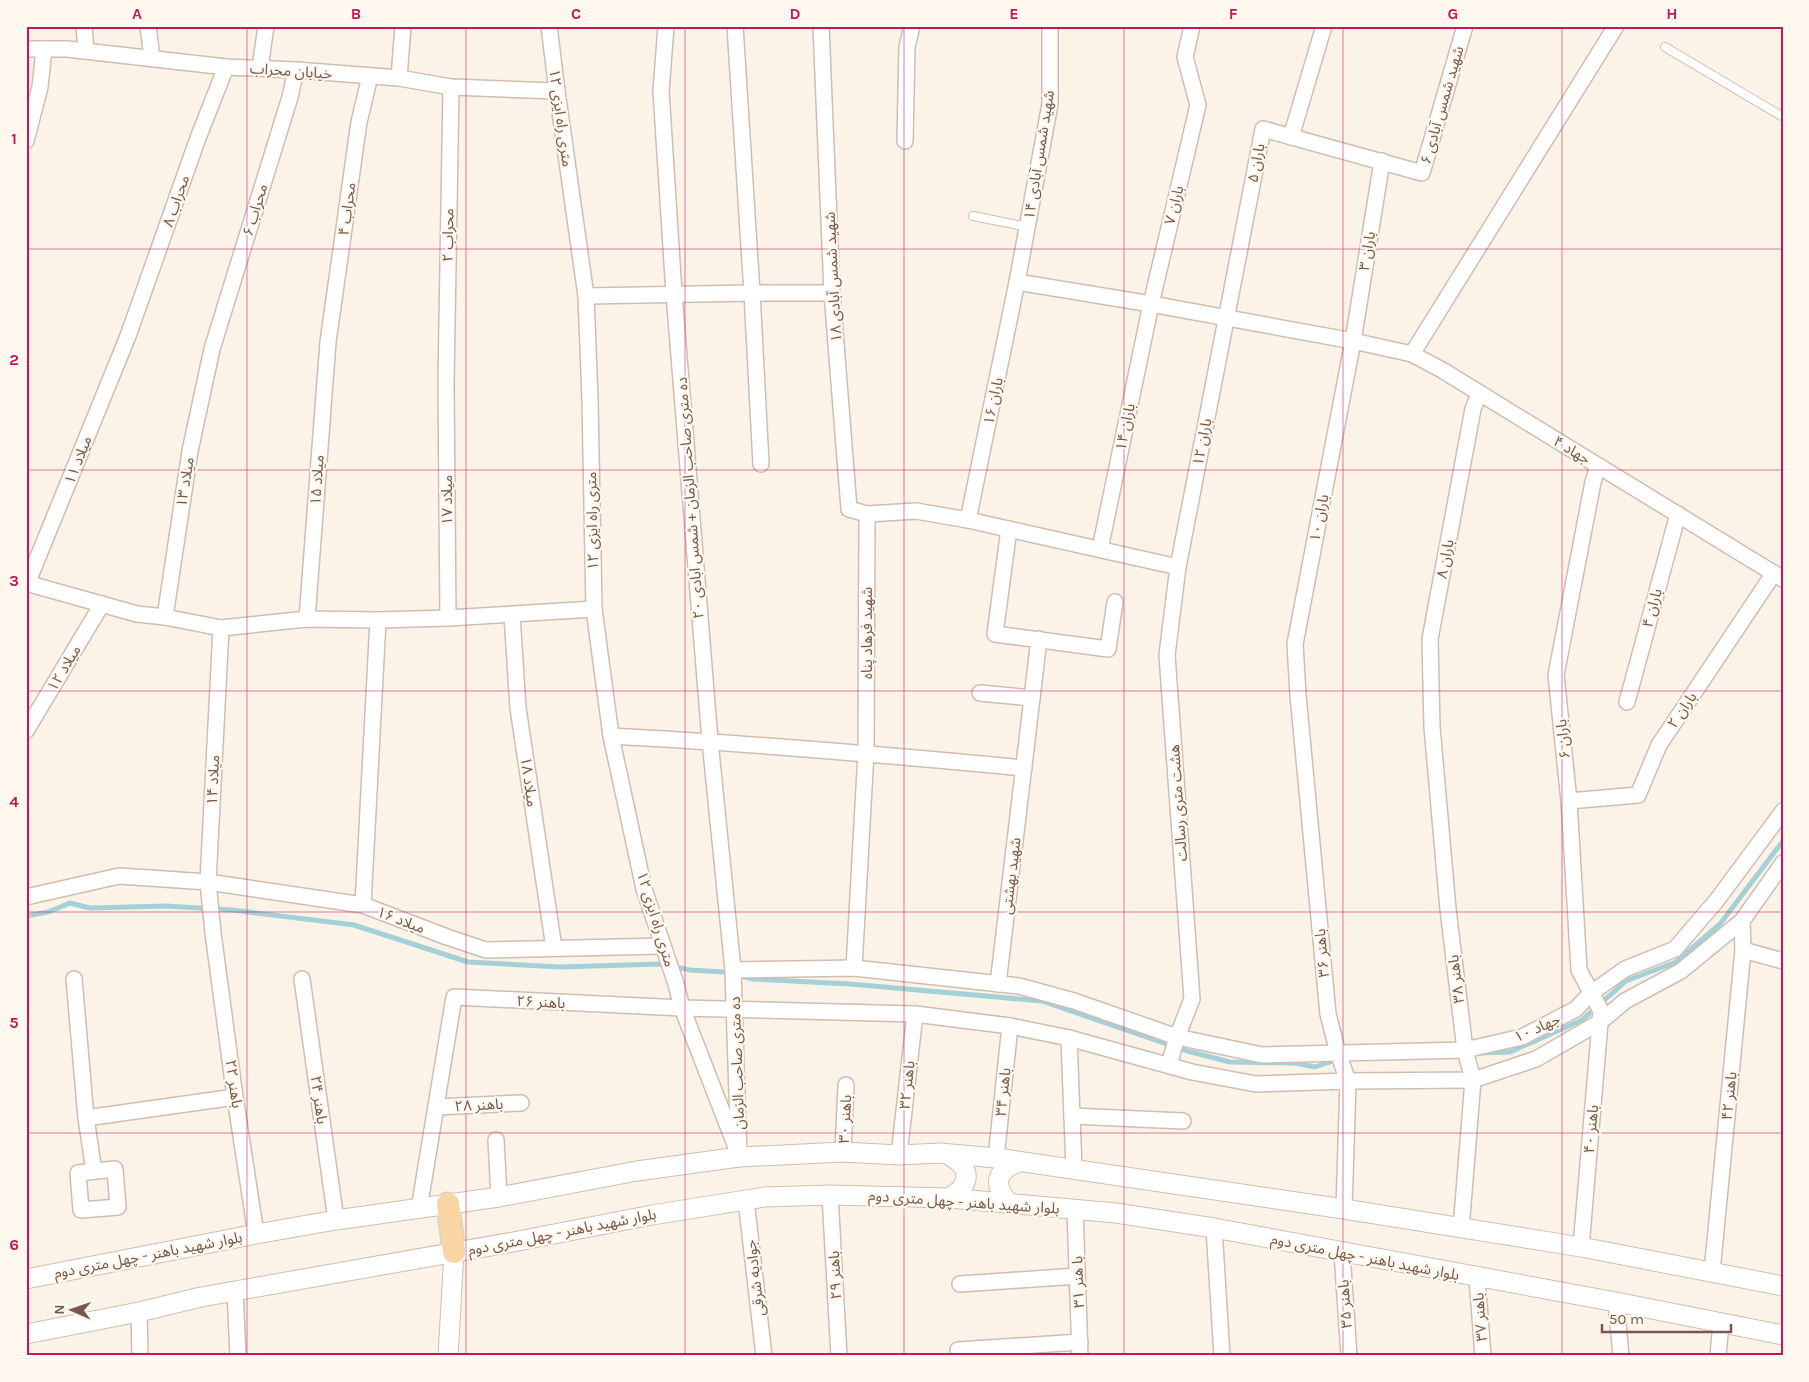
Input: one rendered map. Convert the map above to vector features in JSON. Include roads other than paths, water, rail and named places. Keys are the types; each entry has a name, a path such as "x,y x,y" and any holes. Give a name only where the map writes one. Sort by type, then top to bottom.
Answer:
{"main road":[{"path":"448,1204 454,1252"}],"street":[{"path":"84,26 86,51"},
{"path":"148,26 152,58"},
{"path":"260,68 266,26"},
{"path":"399,78 403,26"},
{"name":"۱۲ متری راه ایزی","path":"549,26 556,91 586,296 594,609 611,736 644,889 676,984 682,1008"},
{"name":"ده متری صاحب الزمان + شمس ابادی ۲۰","path":"666,26 661,91 674,294 710,741 733,970"},
{"path":"735,26 761,464"},
{"name":"شهید شمس آبادی ۱۸","path":"821,26 832,293 849,509 868,514"},
{"path":"905,141 907,47 912,26"},
{"name":"شهید شمس آبادی ۱۴","path":"1017,282 1050,104 1050,26"},
{"name":"باران ۷","path":"1151,304 1198,105 1185,57 1192,26"},
{"path":"1291,137 1324,26"},
{"name":"شهید شمس آبادی ۶","path":"1382,161 1422,173 1465,26"},
{"path":"1412,354 1616,26"},
{"name":"خیابان محراب","path":"26,49 86,51 226,67 399,78 451,87 556,91"},
{"path":"26,141 40,87 44,49"},
{"name":"محراب ۸","path":"128,336 198,138 226,67"},
{"name":"محراب ۶","path":"212,349 290,97 296,70"},
{"name":"محراب ۴","path":"328,342 359,122 370,76"},
{"name":"محراب ۲","path":"446,383 451,87"},
{"name":"باران ۵","path":"1226,317 1262,129 1382,161"},
{"name":"باران ۳","path":"1353,341 1382,161"},
{"name":"جهاد ۴","path":"1017,282 1226,317 1412,354 1442,370 1778,576"},
{"name":"باران ۱۶","path":"968,520 1017,282"},
{"path":"586,296 832,293"},
{"name":"باران ۱۴","path":"1100,549 1151,304"},
{"name":"باران ۱۲","path":"1178,567 1226,317"},
{"name":"میلاد ۱۱","path":"26,584 128,336"},
{"name":"باران ۱۰","path":"1298,695 1295,644 1353,341"},
{"name":"میلاد ۱۵","path":"307,618 328,342"},
{"name":"میلاد ۱۳","path":"165,617 190,451 212,349"},
{"name":"میلاد ۱۷","path":"446,383 448,618"},
{"name":"باران ۸","path":"1432,727 1430,639 1473,409 1479,394"},
{"name":"باران ۶","path":"1596,1007 1579,970 1569,801 1556,675 1593,482 1598,466"},
{"path":"868,514 916,511 968,520 1178,567"},
{"name":"شهید فرهاد پناه","path":"854,968 866,752 868,514"},
{"name":"باران ۴","path":"1627,702 1678,514"},
{"path":"1009,529 995,634 1108,649 1115,602"},
{"name":"هشت متری رسالت","path":"1168,1065 1192,999 1167,655 1178,567"},
{"name":"باران ۲","path":"1569,801 1638,795 1660,745 1778,576"},
{"path":"26,584 137,614 165,617 221,628 307,618 378,620 448,618 594,609"},
{"name":"میلاد ۱۲","path":"26,731 102,604"},
{"name":"میلاد ۱۸","path":"512,615 518,708 554,948"},
{"name":"میلاد ۱۶","path":"378,620 363,905 446,937 486,950 554,948 665,950"},
{"name":"میلاد ۱۴","path":"213,933 208,882 221,628"},
{"name":"شهید بهشتی","path":"998,984 1038,640"},
{"path":"980,693 1032,698"},
{"name":"باهنر ۳۶","path":"1298,695 1328,1014 1338,1053 1348,1081 1344,1209"},
{"name":"باهنر ۳۸","path":"1432,727 1448,909 1465,1050 1473,1080 1461,1229"},
{"path":"611,736 866,752 1024,768"},
{"name":"جهاد ۱۰","path":"733,970 854,968 1019,986 1074,1001 1177,1037 1262,1055 1465,1050 1522,1037 1576,1009 1596,1007 1625,969 1675,949 1717,900 1783,811"},
{"path":"740,1157 682,1008 736,1011 915,1014 1010,1026 1069,1038 1192,1072 1256,1084 1473,1080 1536,1059 1596,1007 1625,1001 1681,971 1742,921 1783,863"},
{"path":"26,897 119,876 208,882 363,905"},
{"name":"باهنر ۴۲","path":"1712,1272 1743,950 1742,921"},
{"name":"باهنر ۲۲","path":"213,933 256,1234"},
{"path":"1743,950 1783,960"},
{"name":"ده متری صاحب الزمان","path":"733,970 740,1157"},
{"path":"74,979 86,1118 94,1171"},
{"name":"باهنر ۲۴","path":"302,980 336,1220"},
{"name":"باهنر ۲۶","path":"418,1209 454,998 682,1008"},
{"name":"باهنر ۴۰","path":"1581,1247 1596,1007"},
{"name":"باهنر ۳۲","path":"899,1155 915,1014"},
{"name":"باهنر ۳۴","path":"996,1158 1010,1026"},
{"path":"1069,1038 1074,1170"},
{"name":"باهنر ۳۰","path":"843,1152 846,1085"},
{"path":"86,1118 235,1097"},
{"name":"باهنر ۲۸","path":"436,1107 521,1103"},
{"path":"1072,1116 1183,1121"},
{"path":"496,1140 498,1197"},
{"name":"بلوار شهید باهنر - چهل متری دوم","path":"26,1279 256,1234 336,1220 498,1197 638,1171 740,1157 843,1152 899,1155 940,1153 996,1158 1344,1209 1581,1247 1783,1286"},
{"path":"949,1198 961,1190 966,1177 962,1163 950,1155"},
{"path":"1010,1204 1000,1193 999,1179 1006,1167 1019,1162"},
{"name":"بلوار شهید باهنر - چهل متری دوم","path":"26,1334 235,1291 652,1214 765,1197 830,1195 949,1198 1116,1213 1214,1228 1477,1278 1616,1302 1783,1335"},
{"name":"باهنر ۲۹","path":"830,1195 840,1356"},
{"name":"جوادیه شرقی","path":"746,1200 764,1356"},
{"name":"با هنر ۳۱","path":"1075,1209 1080,1349"},
{"path":"1214,1228 1222,1356"},
{"path":"448,1356 454,1252"},
{"name":"باهنر ۳۵","path":"1342,1252 1349,1356"},
{"path":"960,1284 1077,1276"},
{"name":"باهنر ۳۷","path":"1477,1278 1483,1356"},
{"path":"235,1291 238,1356"},
{"path":"1616,1302 1621,1356"},
{"path":"138,1312 140,1356"},
{"path":"1718,1356 1721,1323"},
{"path":"958,1350 1080,1349"}],"lane":[{"path":"1665,47 1783,118"},
{"path":"973,216 1028,227"}],"waterway":[{"path":"1479,1053 1510,1052 1582,1020 1626,981 1676,962 1720,924 1783,841"},
{"path":"26,916 48,912 70,903 90,908 166,906 232,910 354,925 468,962 560,967 660,964 690,970 724,972 753,979 850,984 1042,1001 1187,1051 1230,1062 1295,1063 1315,1067 1339,1059"}]}
